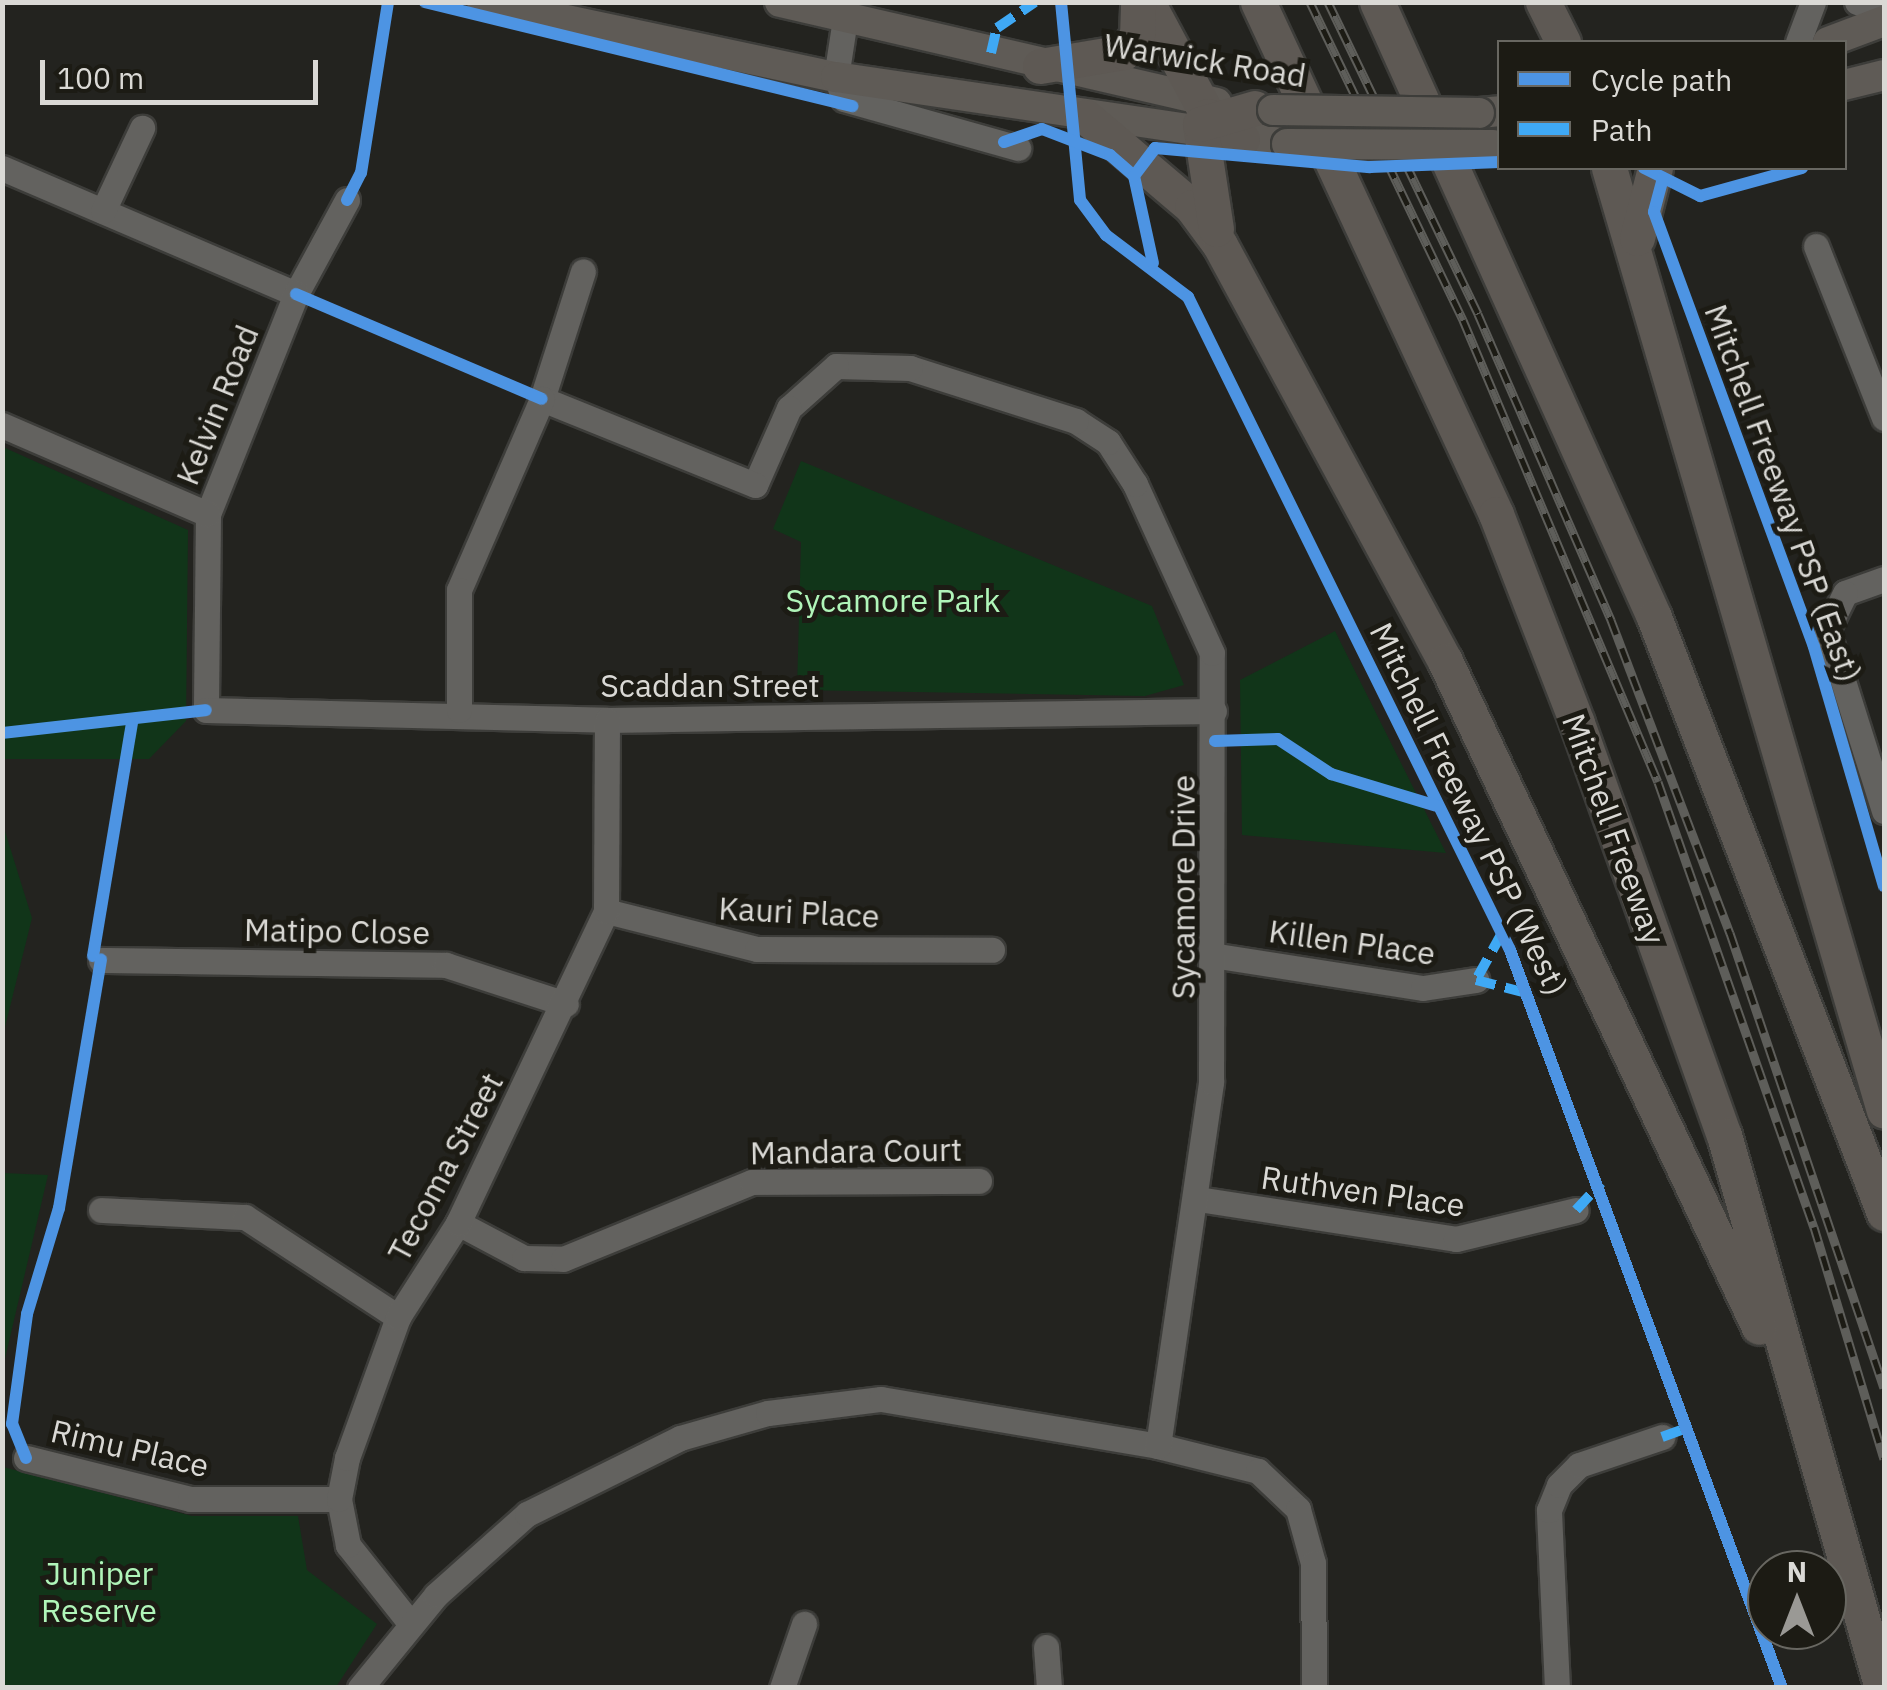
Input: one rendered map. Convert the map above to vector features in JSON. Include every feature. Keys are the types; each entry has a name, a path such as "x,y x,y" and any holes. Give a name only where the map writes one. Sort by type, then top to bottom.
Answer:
{"highway":[{"path":"1040,66 1124,52 1137,36 1138,2"},
{"path":"1146,2 1202,117 1220,245"},
{"name":"Mitchell Freeway","path":"1258,2 1496,514 1570,706 1724,1135 1799,1415 1882,1688"},
{"path":"1377,2 1654,618 1884,1213"},
{"path":"1543,2 1561,40"},
{"path":"1086,117 1192,207 1220,245 1471,714 1799,1415"},
{"path":"1202,117 1257,119"},
{"path":"1610,170 1884,1111"},
{"path":"1638,259 1640,204 1653,170"}],"main road":[{"path":"482,2 836,77 1014,106 1086,117 1202,117"},
{"name":"Warwick Road","path":"780,2 1040,66 1202,117"},
{"path":"1834,40 1884,22"},
{"path":"1847,85 1884,75"},
{"name":"Warwick Road","path":"1257,119 1489,112"},
{"path":"1257,119 1288,144 1496,144"}],"street":[{"path":"1799,40 1813,2"},
{"path":"1858,2 1884,12"},
{"path":"845,20 836,77 853,106 1011,145 1014,106"},
{"path":"103,211 142,128"},
{"path":"2,168 296,294"},
{"name":"Kelvin Road","path":"206,710 208,514 296,294 347,200"},
{"path":"1816,246 1884,418"},
{"path":"459,710 459,590 542,400 583,271"},
{"name":"Sycamore Drive","path":"542,400 754,485 788,408 836,366 910,368 1076,421 1108,442 1135,484 1212,653 1214,711 1218,956 1198,1199 1158,1446"},
{"path":"2,425 208,514"},
{"path":"1884,579 1845,593 1827,630 1884,811"},
{"name":"Scaddan Street","path":"206,710 459,710 607,720 1214,711"},
{"name":"Tecoma Street","path":"410,1623 360,1570 339,1498 361,1408 398,1317 458,1223 566,1004 606,911 607,720"},
{"name":"Kauri Place","path":"606,911 757,949 992,950"},
{"name":"Killen Place","path":"1218,956 1423,988 1476,980"},
{"name":"Matipo Close","path":"101,960 446,965 566,1004"},
{"name":"Mandara Court","path":"458,1223 524,1258 563,1260 752,1182 979,1182"},
{"name":"Ruthven Place","path":"1198,1199 1456,1239 1576,1210"},
{"path":"100,1210 245,1216 398,1317"},
{"path":"360,1688 410,1623 526,1514 594,1474 768,1413 881,1399 1158,1446 1258,1471 1298,1509 1314,1563 1314,1688"},
{"path":"1557,1688 1550,1510 1559,1485 1579,1465 1662,1437"},
{"name":"Rimu Place","path":"26,1458 190,1498 339,1498"},
{"path":"782,1688 804,1624"},
{"path":"1046,1646 1049,1688"}],"green space":[{"path":"3,447 188,530 186,721 149,759 3,759"},
{"name":"Sycamore Park","path":"801,461 1152,606 1184,685 1145,696 797,690 801,542 773,529"},
{"path":"1335,631 1446,853 1242,835 1240,680"},
{"path":"3,825 32,918 3,1035"},
{"path":"2,1173 48,1175 3,1367"},
{"name":"Juniper Reserve","path":"3,1467 192,1516 298,1516 307,1570 377,1624 336,1687 3,1687"}],"railway":[{"path":"1310,2 1463,320 1658,782 1814,1227 1884,1459"},
{"path":"1328,2 1478,314 1611,620 1730,933 1884,1388"}],"marked path":[{"path":"991,53 997,28 1035,2"},
{"path":"1502,933 1476,980 1530,994"},
{"path":"1576,1210 1601,1183"},
{"path":"1662,1437 1690,1427"}],"cycle path":[{"path":"347,200 361,173 388,2"},
{"path":"425,2 853,106"},
{"name":"Mitchell Freeway PSP (West)","path":"1061,2 1080,200 1106,235 1188,297 1510,950 1782,1688"},
{"path":"1004,142 1042,129 1110,155 1134,176 1153,263"},
{"path":"1134,176 1155,148 1370,167 1497,162"},
{"path":"1648,170 1700,196 1795,170"},
{"name":"Mitchell Freeway PSP (East)","path":"1663,178 1654,212 1814,647 1884,886"},
{"path":"296,294 542,399"},
{"path":"2,733 206,710"},
{"path":"93,956 132,722"},
{"name":"Mitchell Freeway PSP (West)","path":"1215,741 1278,739 1331,774 1437,806"},
{"path":"26,1458 12,1424 27,1314 59,1208 101,960"}]}
